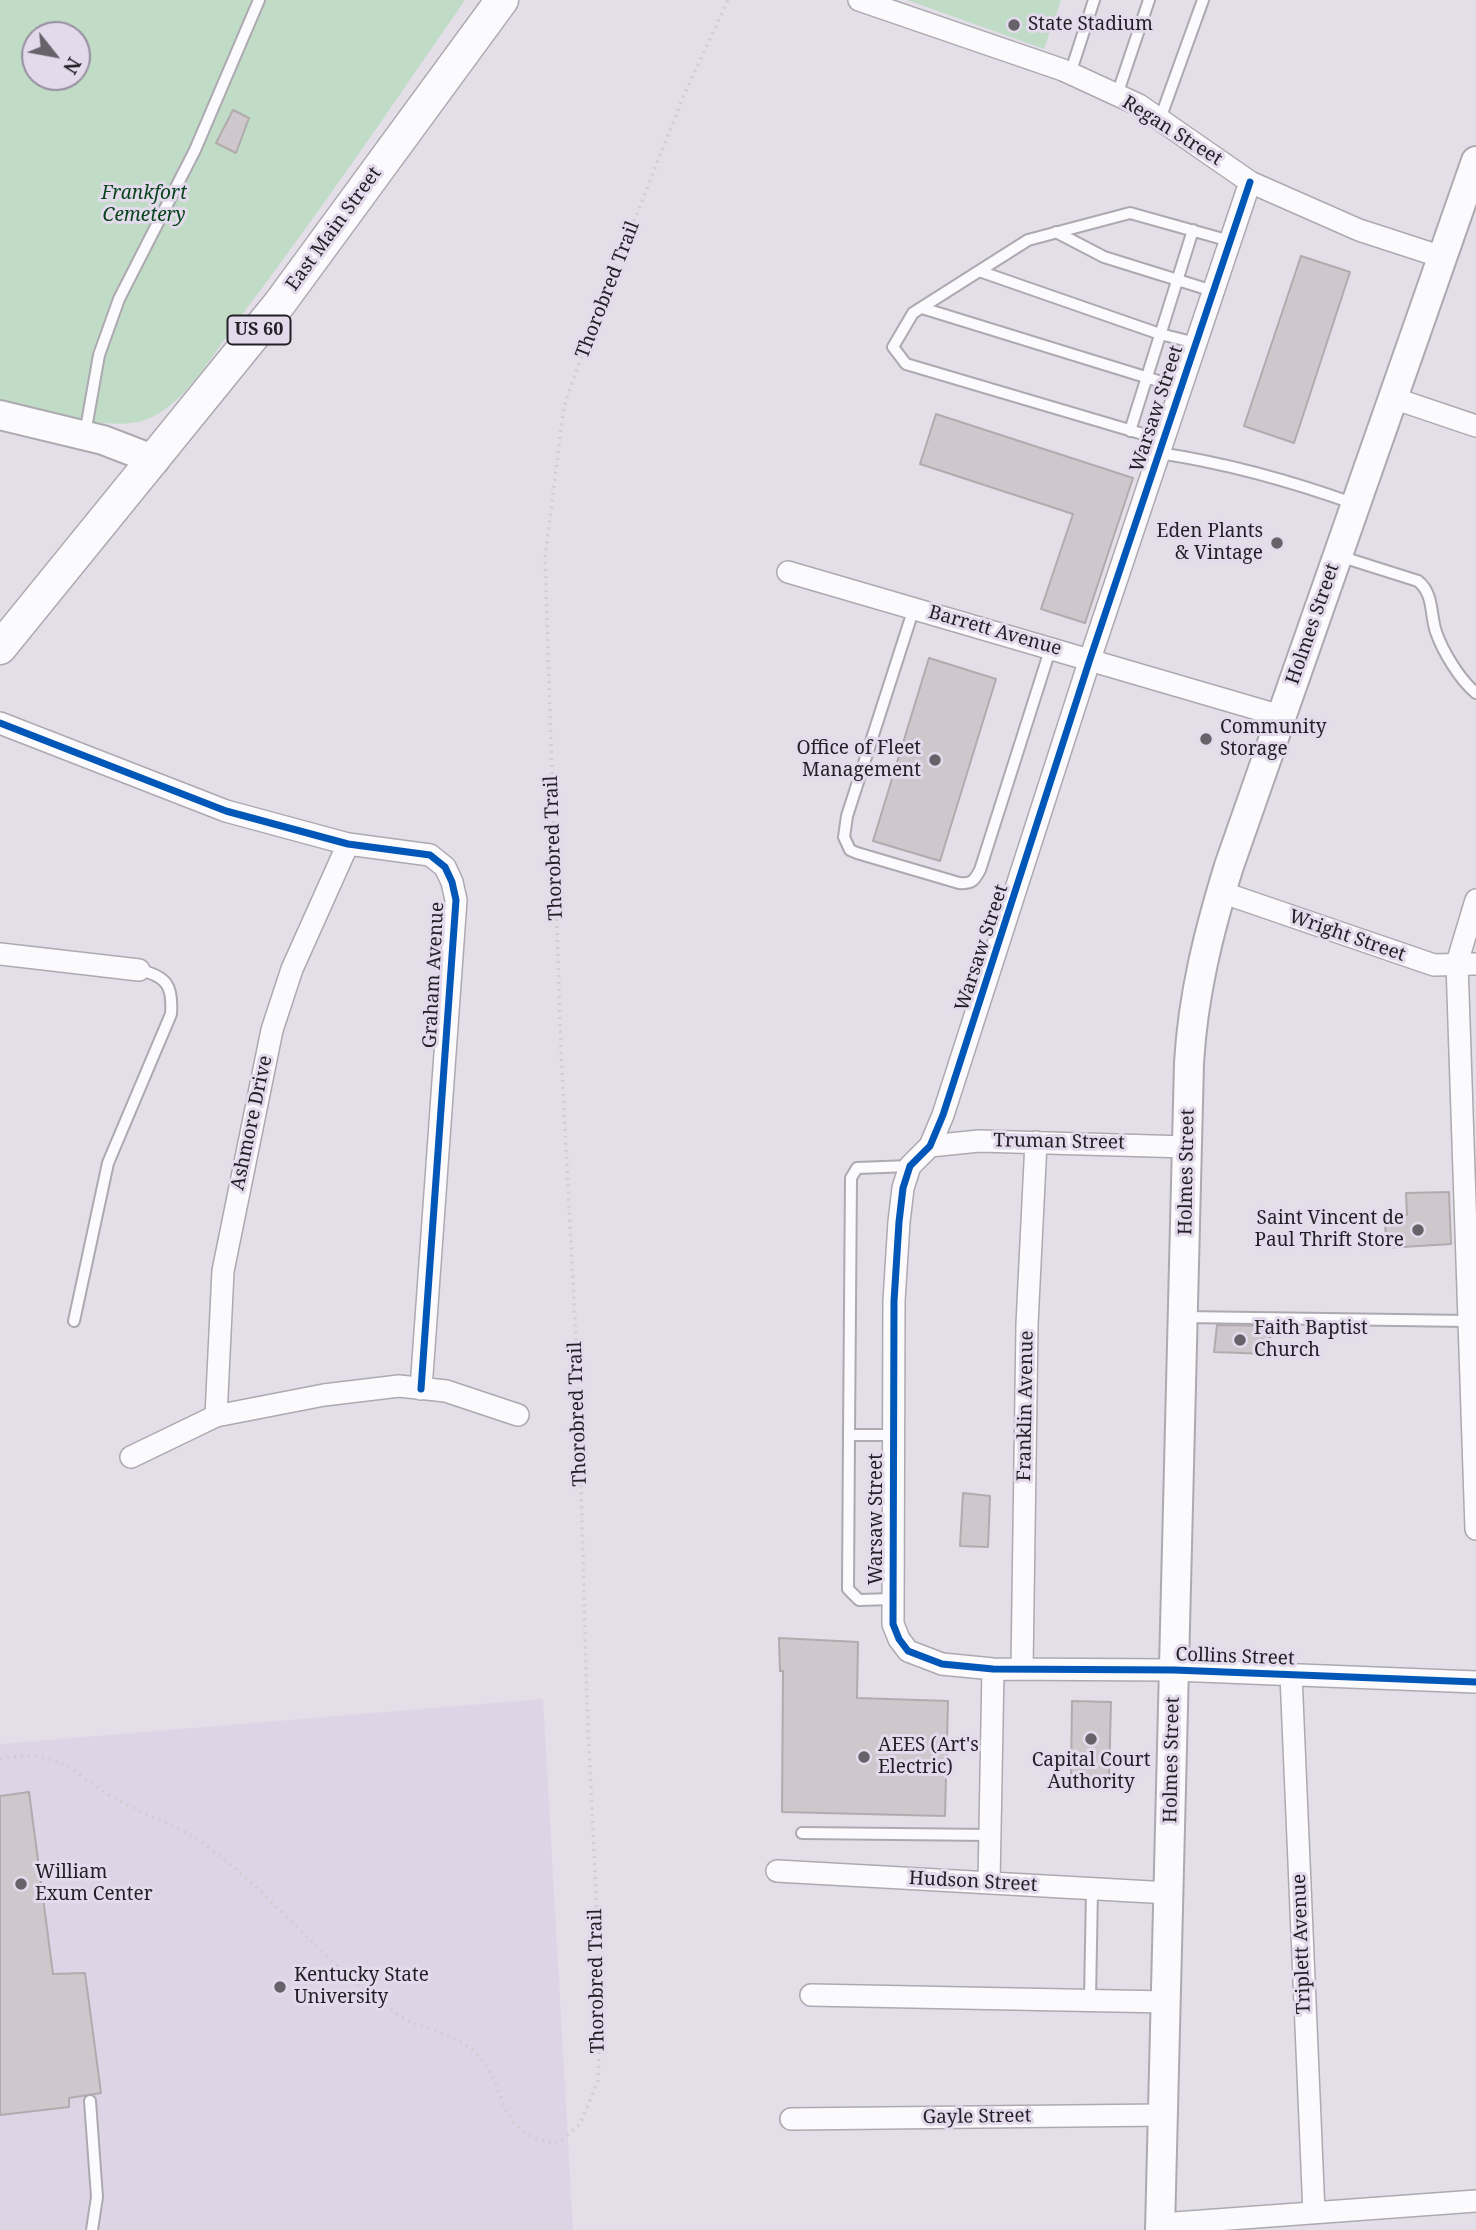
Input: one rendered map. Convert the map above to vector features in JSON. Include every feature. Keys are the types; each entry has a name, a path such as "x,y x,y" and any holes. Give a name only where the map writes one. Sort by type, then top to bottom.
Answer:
{"main road":[{"name":"East Main Street","path":"0,648 280,303 502,0"},
{"name":"Holmes Street","path":"1160,2227 1189,1063 1195,999 1221,892 1354,504 1476,161"},
{"path":"0,415 85,436 155,460"}],"street":[{"name":"Regan Street","path":"859,0 1070,74 1160,119 1250,182 1350,226 1442,257"},
{"name":"Warsaw Street","path":"993,1669 942,1664 908,1651 893,1624 894,1301 903,1188 910,1166 930,1146 970,1037 1090,659 1250,182"},
{"path":"1393,398 1476,426"},
{"name":"Barrett Avenue","path":"788,572 1281,716"},
{"name":"Graham Avenue","path":"0,723 226,811 348,844 430,855 444,867 452,882 456,900 421,1389"},
{"name":"Ashmore Drive","path":"216,1416 223,1270 272,1030 292,969 348,844"},
{"name":"Wright Street","path":"1221,892 1434,965 1466,963"},
{"path":"1476,900 1466,963 1471,1289 1468,1321 1476,1529"},
{"path":"0,954 139,970"},
{"name":"Truman Street","path":"930,1146 979,1141 1187,1147"},
{"name":"Franklin Avenue","path":"1022,1669 1027,1324 1035,1142"},
{"path":"131,1457 216,1416 324,1395 399,1386 446,1391 518,1415"},
{"path":"989,1883 993,1669"},
{"name":"Collins Street","path":"993,1669 1174,1670 1476,1682"},
{"name":"Triplett Avenue","path":"1291,1675 1314,2213"},
{"name":"Hudson Street","path":"777,1871 1169,1893"},
{"path":"811,1995 1166,2002"},
{"name":"Gayle Street","path":"791,2119 1163,2115"},
{"path":"1160,2227 1476,2201"}],"lane":[{"path":"85,436 99,355 119,299 195,150 259,0"},
{"path":"1070,74 1094,0"},
{"path":"1116,95 1149,0"},
{"path":"1160,119 1203,0"},
{"path":"1230,240 1130,213 1028,240 913,313 893,347 906,364 1130,431 1161,446 1305,486 1354,504"},
{"path":"1130,431 1193,230"},
{"path":"1056,232 1104,257 1213,291"},
{"path":"979,271 1160,334 1196,343"},
{"path":"922,307 1181,388"},
{"path":"1337,556 1410,578 1425,587 1437,635 1468,686 1476,693"},
{"path":"914,608 847,816 844,837 850,850 857,853 959,883 975,880 980,870 1051,647"},
{"path":"74,1321 108,1163 171,1014 172,998 168,982 157,974 139,970"},
{"path":"893,1600 859,1600 848,1588 851,1178 857,1168 910,1166"},
{"path":"1183,1317 1468,1321"},
{"path":"849,1436 893,1435"},
{"path":"802,1833 990,1835"},
{"path":"1090,2000 1092,1889"},
{"path":"90,2101 97,2197 92,2230"}],"shaded area":[{"name":"Kentucky State University","path":"543,1699 573,2230 0,2230 0,1744"}],"green space":[{"name":"Frankfort Cemetery","path":"0,0 465,0 299,238 189,387 163,411 134,423 96,422 55,415 0,400"},
{"name":"State Stadium","path":"907,0 1061,0 1044,49"}],"building":[{"path":"233,110 249,118 236,153 216,143"},
{"path":"1301,256 1350,272 1294,443 1244,426"},
{"path":"936,414 1133,478 1085,623 1041,609 1073,514 920,464"},
{"name":"Office of Fleet Management","path":"929,658 996,679 940,861 873,841"},
{"name":"Saint Vincent de Paul Thrift Store","path":"1449,1192 1451,1244 1386,1248 1385,1216 1407,1215 1406,1193"},
{"name":"Faith Baptist Church","path":"1217,1325 1271,1326 1269,1354 1214,1352"},
{"path":"963,1493 990,1496 988,1547 960,1546"},
{"name":"AEES (Art's Electric)","path":"779,1638 858,1642 857,1698 948,1701 945,1816 782,1812 783,1671 780,1671"},
{"name":"Capital Court Authority","path":"1072,1701 1111,1702 1109,1778 1071,1776"},
{"name":"William Exum Center","path":"29,1792 53,1974 85,1973 101,2093 69,2098 69,2107 0,2115 0,1796"}],"cycle path":[{"path":"1250,182 1090,659 943,1115 930,1146 910,1166 903,1188 894,1301 893,1624 908,1651 942,1664 993,1669 1174,1670 1476,1682"},
{"path":"0,723 226,811 348,844 430,855 445,867 456,900 421,1389"}],"place":[{"name":"State Stadium","path":"1014,25"},
{"name":"Eden Plants & Vintage","path":"1277,543"},
{"name":"Community Storage","path":"1206,739"},
{"name":"Office of Fleet Management","path":"935,760"},
{"name":"Saint Vincent de Paul Thrift Store","path":"1418,1230"},
{"name":"Faith Baptist Church","path":"1240,1340"},
{"name":"Capital Court Authority","path":"1091,1739"},
{"name":"AEES (Art's Electric)","path":"864,1757"},
{"name":"William Exum Center","path":"21,1884"},
{"name":"Kentucky State University","path":"280,1987"}]}
